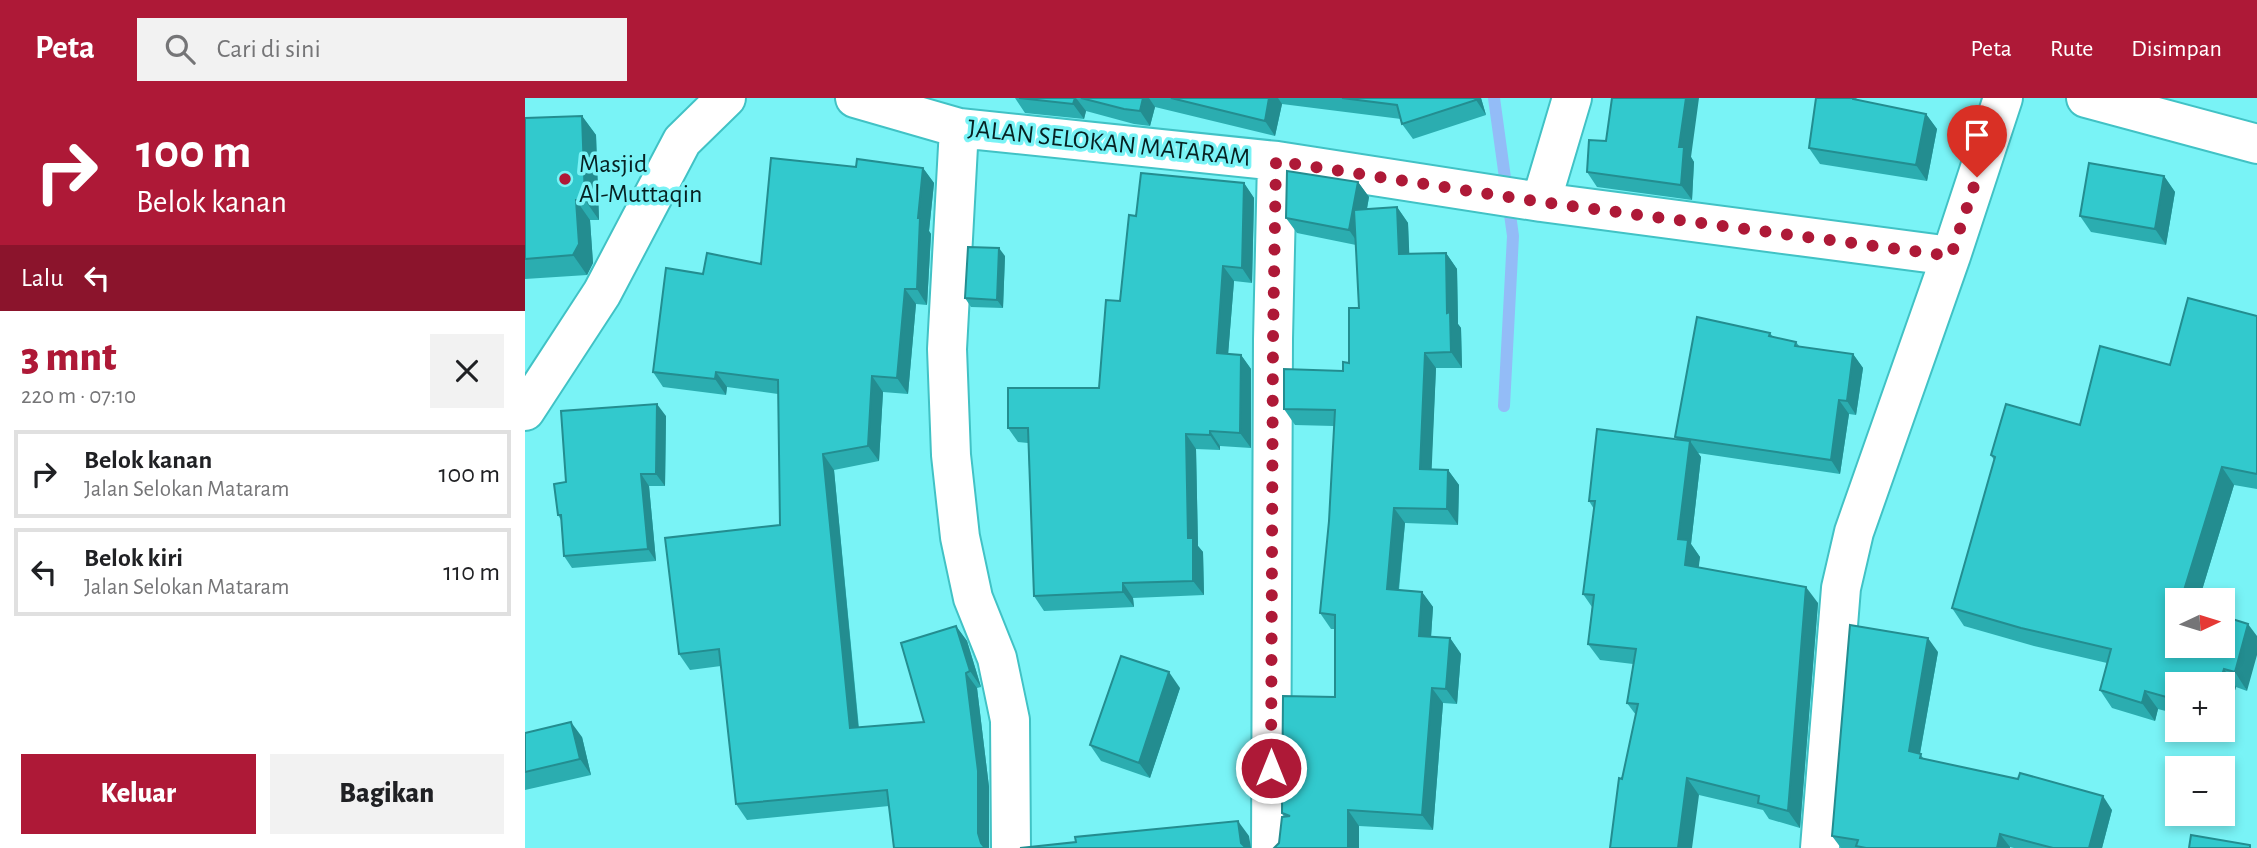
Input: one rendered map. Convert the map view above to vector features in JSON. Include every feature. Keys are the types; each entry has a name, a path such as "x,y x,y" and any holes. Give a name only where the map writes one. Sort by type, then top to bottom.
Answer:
{"street":[{"path":"525,411 602,293 682,141 726,98"},
{"name":"JALAN SELOKAN MATARAM","path":"855,98 959,128 1276,161 1541,202 1951,256"},
{"path":"1541,202 1572,98"},
{"path":"1820,848 1841,588 1854,532 1951,256 2003,98"},
{"path":"2086,98 2257,144"},
{"path":"959,128 947,349 951,455 960,537 973,598 997,659 1010,720 1011,848"},
{"path":"1271,848 1276,161"}],"building":[{"path":"1019,98 1075,98 1073,104"},
{"path":"1081,98 1143,98 1140,111"},
{"path":"1171,98 1269,98 1265,121"},
{"path":"1342,98 1476,100 1402,124 1397,105"},
{"path":"1612,98 1686,98 1679,147 1684,147 1681,185 1587,172 1589,140 1606,141"},
{"path":"1816,98 1853,98 1926,114 1916,165 1809,148"},
{"path":"582,116 585,200 576,200 579,244 573,255 525,259 525,118"},
{"path":"771,158 856,167 857,159 923,168 918,218 917,289 905,289 897,378 872,376 868,446 823,454 850,728 924,722 901,643 956,626 970,671 966,673 978,771 978,833 985,848 894,848 887,790 736,804 719,649 679,654 665,538 780,525 778,380 716,372 715,379 653,372 666,268 703,274 707,253 761,264"},
{"path":"2089,163 2164,176 2155,229 2080,216"},
{"path":"1287,171 1358,182 1349,230 1286,218"},
{"path":"1141,173 1244,183 1242,268 1223,266 1217,353 1241,355 1240,433 1210,431 1210,435 1186,434 1188,538 1193,538 1193,581 1123,583 1123,592 1034,596 1028,428 1008,428 1008,388 1099,388 1106,300 1120,301 1129,215 1136,216"},
{"path":"1397,207 1399,254 1446,253 1447,313 1450,312 1451,352 1425,353 1420,469 1448,470 1447,509 1394,508 1387,589 1422,592 1419,636 1450,638 1446,689 1432,688 1422,815 1348,810 1348,848 1274,848 1279,843 1282,817 1290,816 1282,813 1283,696 1335,697 1335,615 1320,613 1329,521 1335,410 1284,409 1284,369 1343,371 1343,362 1349,363 1349,308 1359,308 1354,210"},
{"path":"968,247 999,248 997,300 965,298"},
{"path":"2188,298 2257,316 2257,474 2222,467 2185,588 2165,588 2165,658 2235,658 2235,620 2248,624 2235,672 2224,669 2223,672 2165,672 2165,697 2145,691 2142,703 2100,690 2111,649 2021,628 1952,608 1995,457 1991,455 2006,404 2080,425 2100,346 2170,365"},
{"path":"1697,317 1770,333 1769,336 1796,342 1795,346 1853,354 1847,401 1839,400 1831,460 1675,437"},
{"path":"657,404 656,474 641,474 648,549 564,556 561,515 558,515 554,484 566,482 561,411"},
{"path":"1597,429 1690,441 1678,539 1688,540 1685,565 1806,587 1788,811 1758,803 1759,796 1687,778 1678,848 1610,848 1619,778 1622,779 1638,704 1627,703 1636,649 1588,644 1594,595 1583,594 1595,501 1589,501"},
{"path":"1850,625 1928,638 1909,751 1921,754 1920,758 2018,779 2020,773 2103,796 2089,848 2053,848 2000,834 1997,848 1866,848 1856,846 1858,840 1832,836"},
{"path":"1121,656 1169,672 1139,763 1090,745"},
{"path":"571,722 580,759 525,772 525,733"},
{"path":"1238,821 1241,843 1246,848 1020,848 1076,842 1075,837"},
{"path":"2191,835 2250,845 2250,848 2189,848"}],"waterway":[{"path":"1494,98 1513,236 1504,406"}],"place":[{"name":"Masjid Al-Muttaqin","path":"565,179"}],"route":[{"path":"1271,768 1276,161 1541,202 1951,256 1977,177"}]}
